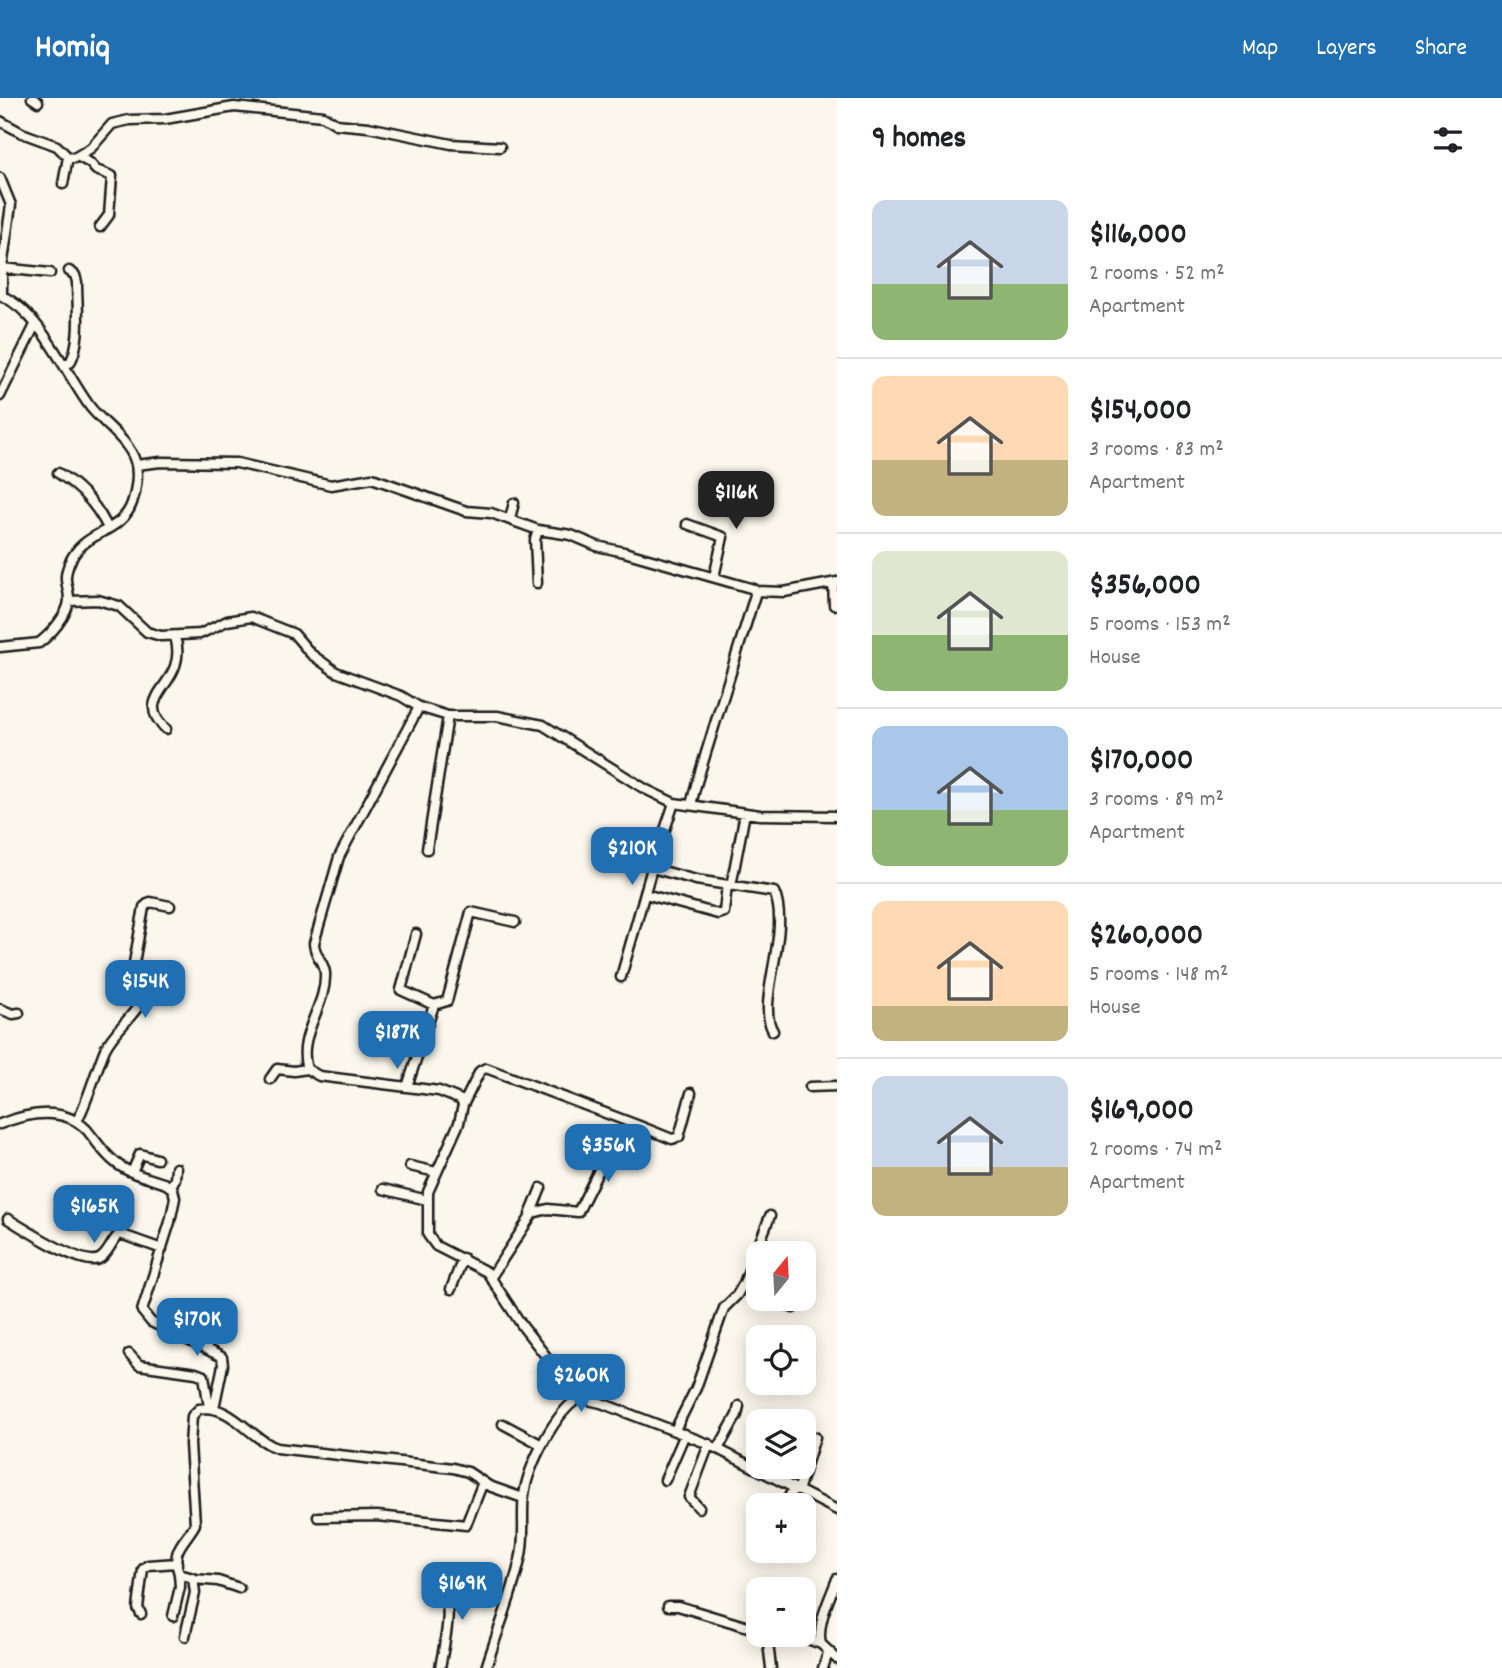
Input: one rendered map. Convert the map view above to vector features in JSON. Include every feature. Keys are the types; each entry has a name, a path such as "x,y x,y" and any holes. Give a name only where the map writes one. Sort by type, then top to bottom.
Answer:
{"street":[{"path":"79,157 94,146 112,124 129,120 165,119 234,107 323,116 336,124 368,127 451,144 500,147"},
{"path":"0,121 22,133 57,146 68,157 79,157 96,170 112,176 109,215 100,227"},
{"path":"63,184 68,157"},
{"path":"0,178 11,205 3,243 2,296 17,304 35,325 64,363 85,400 128,449 136,465 132,503 121,521 84,541 70,562 65,584 69,601 64,615 39,643 0,647"},
{"path":"2,268 50,273"},
{"path":"64,363 71,363 77,334 77,282 75,275 69,271"},
{"path":"0,396 35,325"},
{"path":"136,465 162,461 237,463 331,485 372,478 466,511 510,518 538,530 576,536 610,550 714,576 756,591 784,592 835,583 834,605"},
{"path":"58,473 75,483 99,509 108,528"},
{"path":"510,518 514,503"},
{"path":"687,524 723,537 714,576"},
{"path":"537,583 535,540 538,530"},
{"path":"691,805 756,591"},
{"path":"69,601 89,599 108,602 125,609 147,632 175,636 200,634 227,621 251,617 294,634 311,654 336,672 401,696 419,707 448,716 497,716 543,725 645,789 674,803 801,818 837,816"},
{"path":"166,729 158,722 153,709 154,700 174,673 178,646 175,636"},
{"path":"307,1069 304,1050 325,971 315,954 314,943 332,875 353,828 419,707"},
{"path":"427,849 448,716"},
{"path":"621,977 652,868 674,803"},
{"path":"645,894 718,914 724,912 745,813"},
{"path":"652,868 684,877 771,891 776,897 779,938 767,1013 773,1031"},
{"path":"77,1121 106,1047 141,1004 146,992 146,975 134,964 144,907 150,902 170,906"},
{"path":"416,934 401,990 434,1005 447,1001 471,912 515,922"},
{"path":"407,1087 434,1005"},
{"path":"0,1009 13,1014 19,1013"},
{"path":"579,1398 570,1382 555,1369 523,1327 491,1277 463,1258 441,1249 430,1239 427,1200 436,1172 459,1123 463,1105 480,1071 486,1068 672,1139 679,1137 691,1093"},
{"path":"270,1079 274,1070 307,1069 319,1076 439,1091 457,1097 463,1105"},
{"path":"810,1087 837,1086"},
{"path":"0,1124 26,1116 52,1114 77,1121 116,1163 171,1186"},
{"path":"529,1218 539,1210 579,1212 602,1164 623,1153 638,1125"},
{"path":"132,1171 140,1154 157,1159"},
{"path":"410,1167 436,1172"},
{"path":"176,1168 171,1186 175,1198 142,1311 151,1322 222,1357 223,1365 212,1408"},
{"path":"491,1277 529,1218 541,1188"},
{"path":"383,1189 427,1200"},
{"path":"675,1430 691,1398 724,1308 744,1283 770,1216"},
{"path":"8,1219 83,1259 97,1260 102,1257 120,1234 162,1249"},
{"path":"450,1289 463,1258"},
{"path":"128,1354 139,1365 204,1376 212,1408"},
{"path":"486,1668 520,1563 525,1528 523,1498 531,1467 571,1403 579,1398 587,1398 709,1444 837,1510"},
{"path":"718,1449 737,1415 739,1406"},
{"path":"173,1616 180,1587 177,1563 182,1540 194,1528 196,1521 190,1444 192,1416 196,1410 212,1408 248,1427 264,1442 277,1448 453,1468 523,1498"},
{"path":"503,1424 542,1446"},
{"path":"665,1480 685,1434"},
{"path":"699,1508 689,1497 709,1444"},
{"path":"793,1493 799,1479"},
{"path":"318,1517 377,1516 471,1527 483,1482"},
{"path":"141,1614 138,1608 145,1567 177,1563"},
{"path":"179,1574 239,1588"},
{"path":"185,1636 195,1593 194,1579"},
{"path":"821,1644 820,1632 825,1611 837,1579"},
{"path":"440,1668 449,1615 447,1595 441,1581"},
{"path":"668,1606 678,1606 746,1626"},
{"path":"816,1642 837,1659"},
{"path":"769,1647 771,1668"},
{"path":"823,1668 828,1653"}]}
